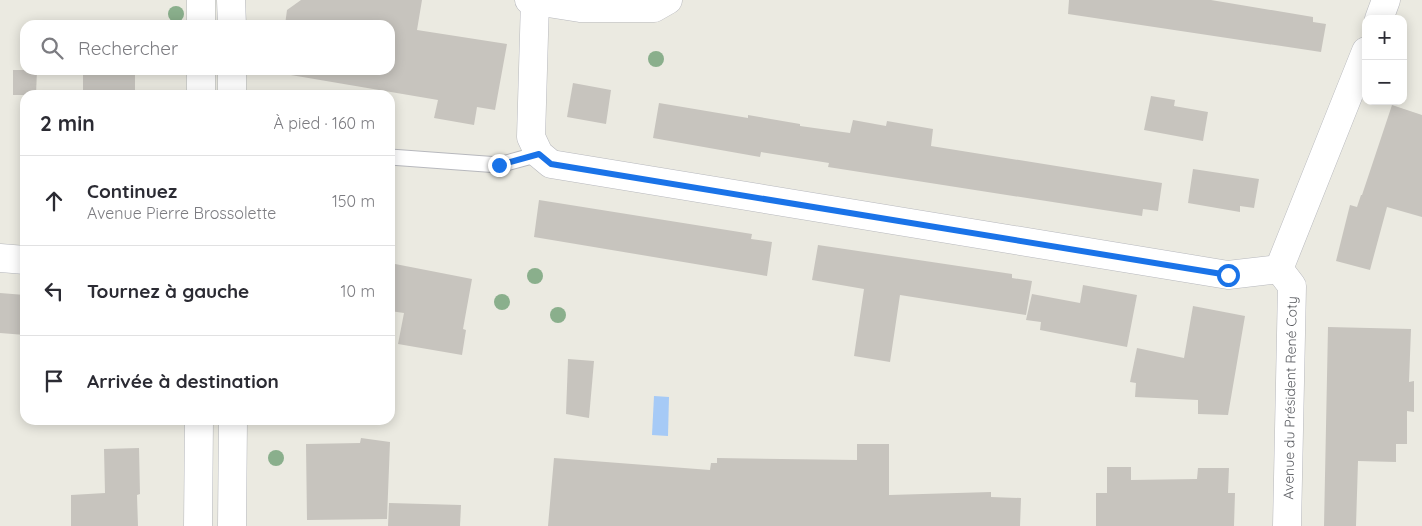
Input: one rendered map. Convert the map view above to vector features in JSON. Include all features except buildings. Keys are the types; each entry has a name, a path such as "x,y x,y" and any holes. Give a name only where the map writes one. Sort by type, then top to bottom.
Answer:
{"street":[{"path":"201,0 201,20"},
{"path":"232,0 232,20"},
{"path":"668,0 654,8 580,8 532,0 531,137 539,154 551,164 1228,275 1278,269 1362,60"},
{"path":"1380,15 1386,0"},
{"path":"201,75 201,90"},
{"path":"232,75 232,90"},
{"path":"0,258 20,260"},
{"name":"Avenue du Président René Coty","path":"1278,269 1292,286 1287,526"},
{"path":"198,526 199,425"},
{"path":"232,526 233,425"}],"lane":[{"path":"395,157 499,165 539,154"}],"water":[{"path":"654,396 669,397 668,436 652,435"}],"route":[{"path":"499,165 539,154 551,164 1228,275"}]}
